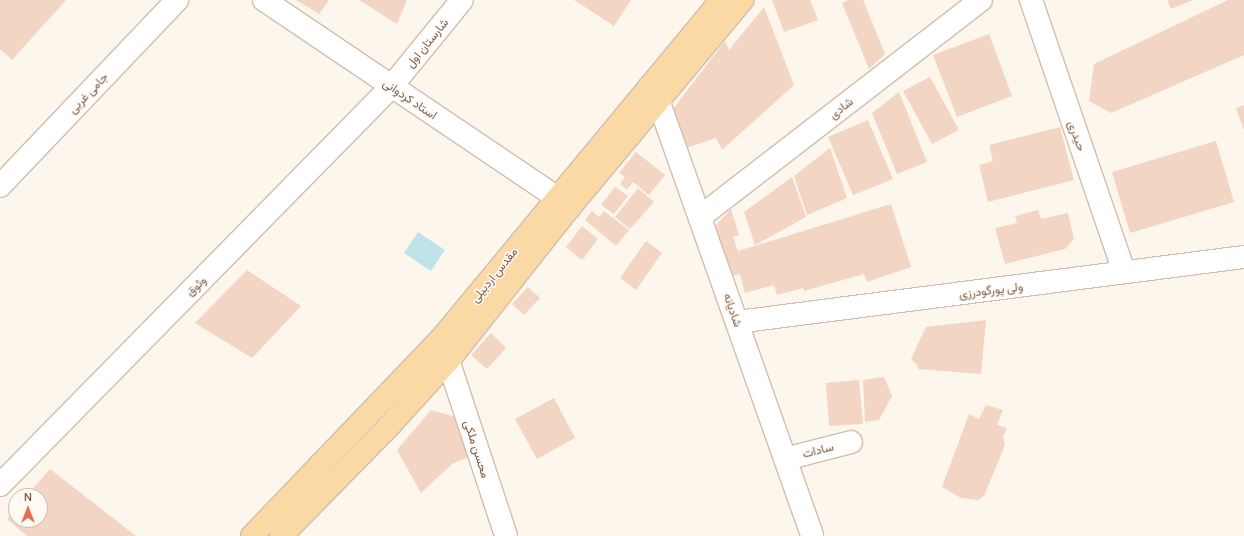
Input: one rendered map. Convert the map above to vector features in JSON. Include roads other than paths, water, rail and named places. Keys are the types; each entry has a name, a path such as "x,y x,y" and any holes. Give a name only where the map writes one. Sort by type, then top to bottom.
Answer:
{"main road":[{"name":"مقدس اردبیلی","path":"654,94 721,0"},
{"name":"مقدس اردبیلی","path":"252,536 441,339 563,203 654,94 742,0"},
{"name":"مقدس اردبیلی","path":"281,536 388,426 448,361 563,203"}],"street":[{"name":"جامی غربی","path":"0,186 177,0"},
{"name":"استاد کردوانی","path":"264,0 563,203"},
{"name":"شارستان اول","path":"391,87 462,0"},
{"name":"شادی","path":"700,216 981,0"},
{"name":"حیدری","path":"1031,0 1124,272"},
{"name":"وثوق","path":"0,485 391,87"},
{"name":"شادیانه","path":"654,94 700,216 810,530"},
{"name":"ولی پورگودرزی","path":"737,322 1244,258"},
{"name":"محسن ملکی","path":"441,339 506,536"},
{"name":"سادات","path":"785,458 852,442"},
{"path":"810,530 830,536"}],"water":[{"path":"418,232 445,250 431,271 404,253"}]}
